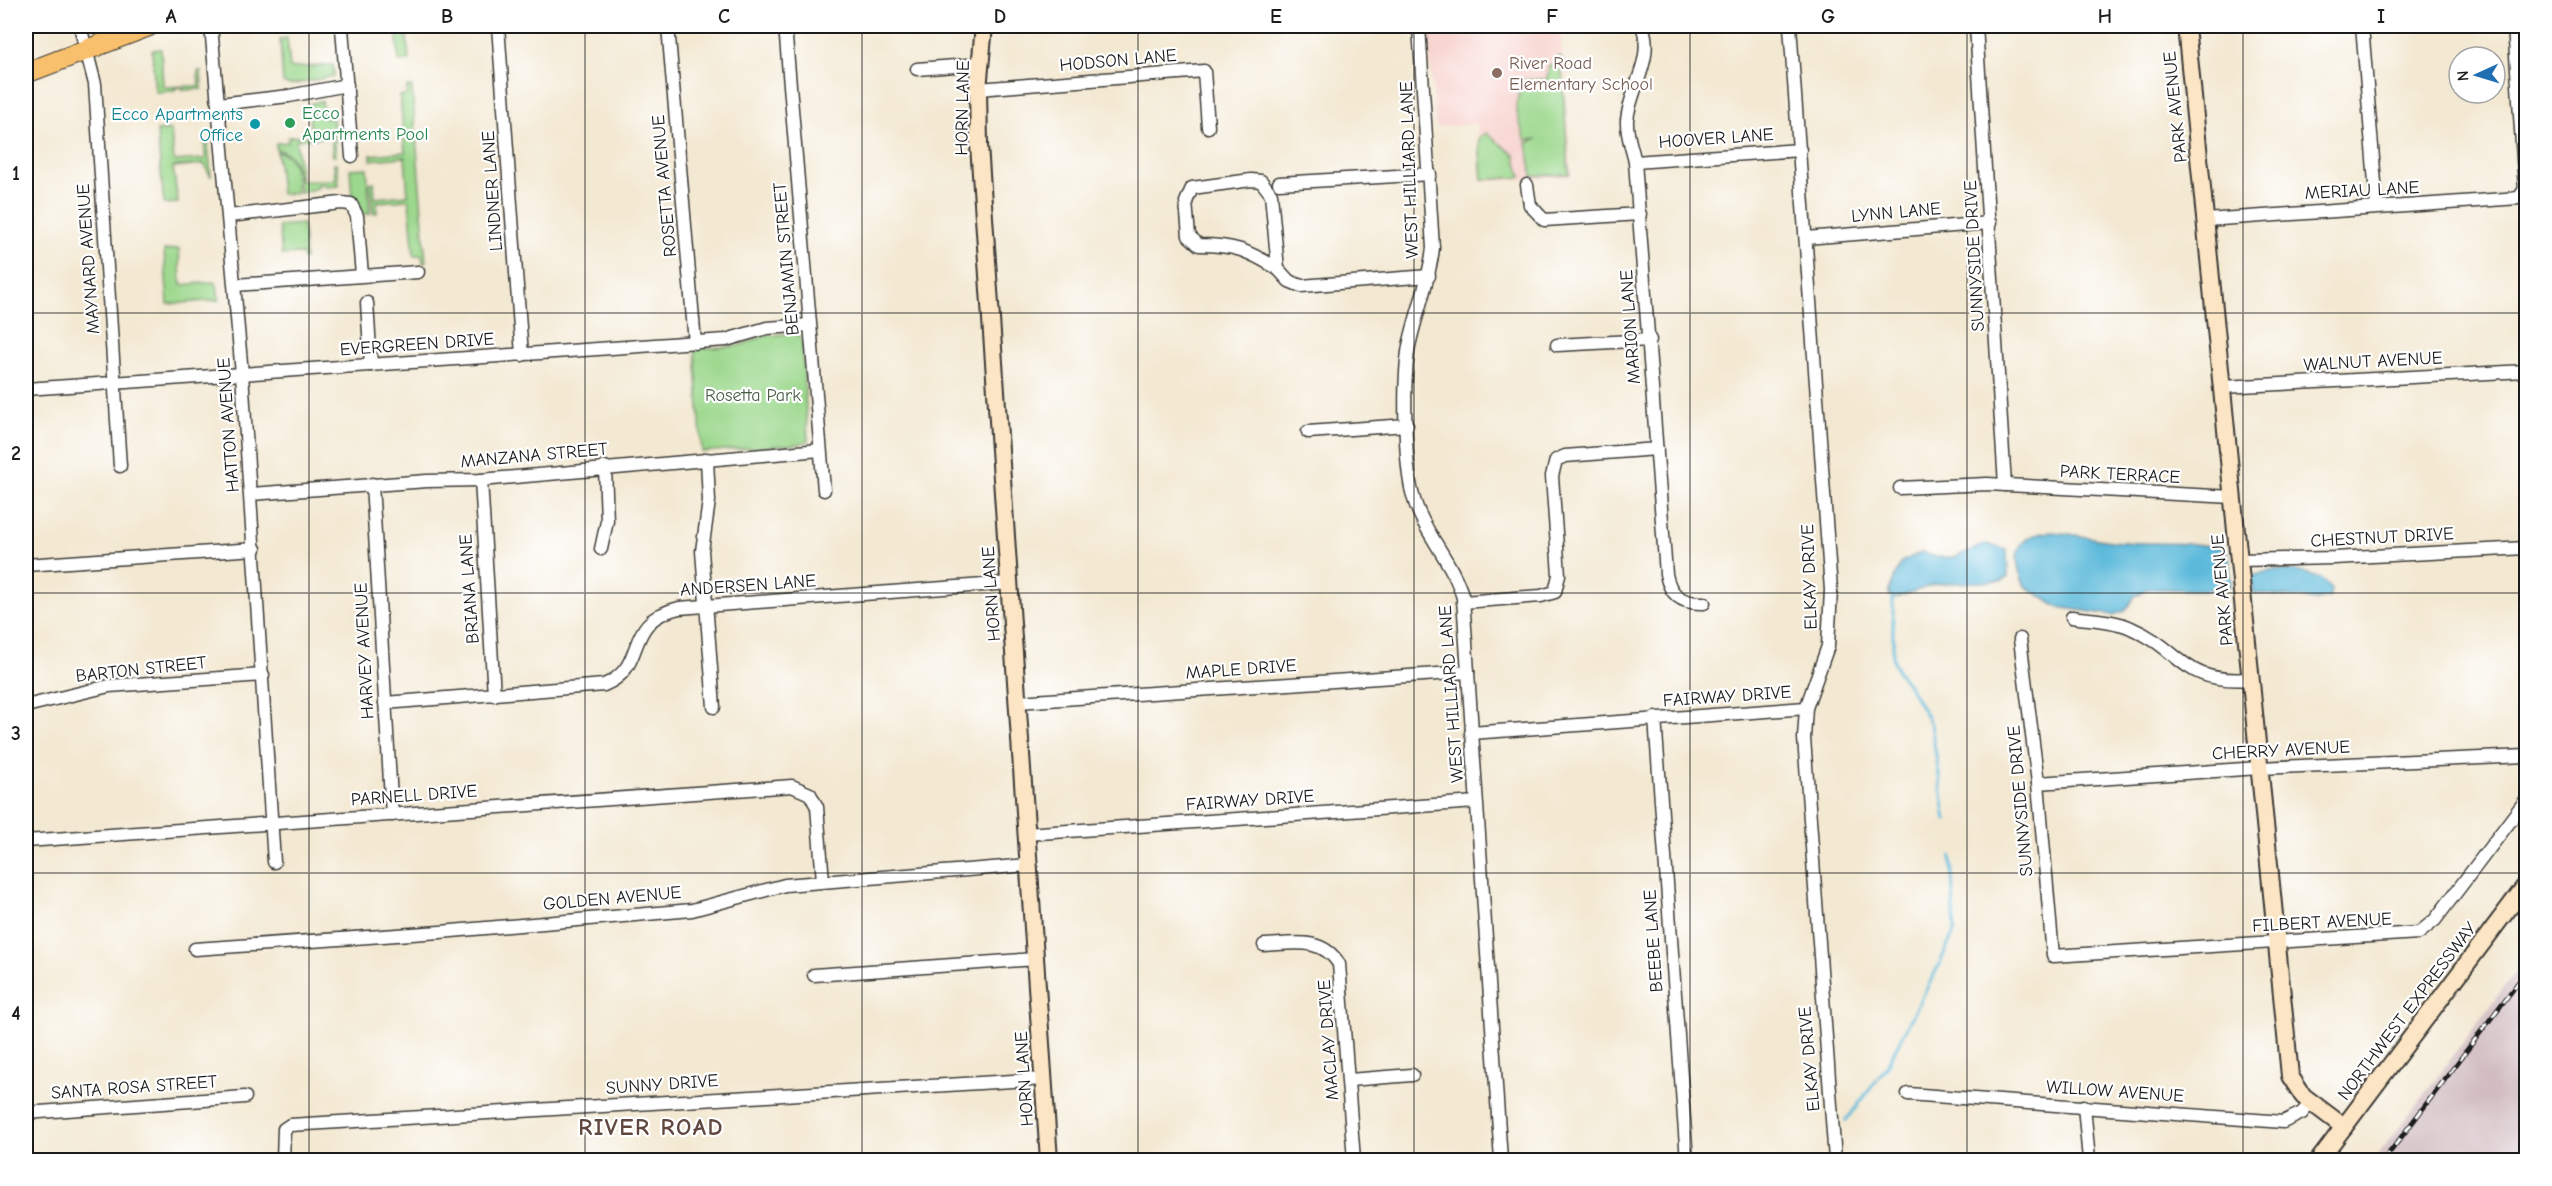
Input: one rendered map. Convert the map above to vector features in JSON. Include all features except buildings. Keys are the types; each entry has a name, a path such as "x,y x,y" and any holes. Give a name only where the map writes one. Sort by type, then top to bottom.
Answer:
{"main road":[{"path":"26,72 149,26"}],"street":[{"name":"MAYNARD AVENUE","path":"80,26 95,84 120,466"},
{"name":"HATTON AVENUE","path":"211,26 242,374 274,862"},
{"name":"LINDNER LANE","path":"498,26 522,355"},
{"name":"ROSETTA AVENUE","path":"668,26 695,343"},
{"name":"BENJAMIN STREET","path":"785,26 824,490"},
{"name":"HORN LANE","path":"984,26 978,89 979,145 1049,1161"},
{"name":"WEST HILLIARD LANE","path":"1419,26 1433,229 1429,276 1409,347 1407,425 1410,480 1415,503 1426,528 1456,577 1463,602 1501,1161"},
{"name":"MARION LANE","path":"1642,26 1646,40 1644,62 1627,124 1635,162 1640,214 1667,582 1680,600 1704,603"},
{"name":"ELKAY DRIVE","path":"1790,26 1831,606 1828,646 1806,708 1804,738 1835,1161"},
{"name":"SUNNYSIDE DRIVE","path":"1976,26 2005,485"},
{"name":"PARK AVENUE","path":"2186,26 2290,1076 2298,1092 2344,1127"},
{"path":"2362,26 2376,207"},
{"name":"MERIAU LANE","path":"2206,220 2521,197 2525,189 2514,26"},
{"path":"342,28 352,156"},
{"path":"917,69 981,64"},
{"name":"HODSON LANE","path":"978,89 1204,71 1208,127"},
{"path":"219,104 289,96 346,84"},
{"name":"HOOVER LANE","path":"1635,162 1800,150"},
{"path":"1279,183 1430,174"},
{"path":"1278,269 1270,194 1265,184 1251,180 1197,185 1188,191 1186,202 1188,231 1193,242 1198,245 1229,245 1278,269 1292,284 1301,286 1429,276"},
{"path":"1527,185 1530,205 1544,220 1552,222 1640,214"},
{"path":"229,216 342,203 351,204 357,216 362,275"},
{"name":"LYNN LANE","path":"1806,238 1990,223"},
{"path":"235,285 418,272"},
{"path":"367,303 371,365"},
{"name":"EVERGREEN DRIVE","path":"26,389 695,343 735,339 767,328 810,325"},
{"path":"1557,345 1650,339"},
{"name":"WALNUT AVENUE","path":"2222,387 2526,371"},
{"path":"1308,432 1407,425"},
{"path":"1463,602 1541,596 1555,598 1559,575 1552,458 1657,449"},
{"name":"MANZANA STREET","path":"251,494 372,484 481,480 605,467 820,450"},
{"path":"707,459 709,501 702,538 714,707"},
{"path":"601,549 607,521 605,467"},
{"name":"BRIANA LANE","path":"481,480 494,695"},
{"name":"HARVEY AVENUE","path":"372,484 392,814"},
{"name":"PARK TERRACE","path":"1900,488 2005,485 2233,497"},
{"name":"CHESTNUT DRIVE","path":"2240,560 2334,558 2526,548"},
{"path":"26,565 255,549"},
{"name":"ANDERSEN LANE","path":"386,703 604,685 615,681 631,661 642,629 656,615 679,608 1010,584"},
{"path":"2072,617 2129,627 2152,639 2200,675 2228,680 2250,679"},
{"name":"SUNNYSIDE DRIVE","path":"2020,639 2038,783 2051,953 2056,957"},
{"name":"MAPLE DRIVE","path":"1018,702 1468,672"},
{"name":"BARTON STREET","path":"26,706 109,686 263,675"},
{"name":"FAIRWAY DRIVE","path":"1471,733 1806,708"},
{"name":"BEEBE LANE","path":"1654,718 1686,1161"},
{"name":"CHERRY AVENUE","path":"2038,783 2259,768 2526,756"},
{"name":"PARNELL DRIVE","path":"26,841 785,785 806,790 814,800 818,813 823,882"},
{"name":"FILBERT AVENUE","path":"2056,957 2419,933 2435,920 2526,800"},
{"name":"FAIRWAY DRIVE","path":"1026,834 1476,802"},
{"name":"GOLDEN AVENUE","path":"195,949 429,933 692,910 770,888 1028,865"},
{"name":"NORTHWEST EXPRESSWAY","path":"2319,1161 2526,885"},
{"name":"MACLAY DRIVE","path":"1264,945 1312,943 1335,957 1342,973 1354,1161"},
{"path":"814,975 1035,959"},
{"path":"1349,1080 1412,1076"},
{"name":"SUNNY DRIVE","path":"284,1161 284,1129 290,1125 1044,1079"},
{"name":"WILLOW AVENUE","path":"1908,1094 2283,1122 2302,1113 2311,1102"},
{"name":"SANTA ROSA STREET","path":"26,1113 245,1097"},
{"path":"2084,1106 2089,1161"}],"shaded area":[{"name":"River Road Elementary School","path":"1427,26 1560,26 1571,176 1481,182 1477,124 1436,127"},
{"path":"2526,957 2526,1160 2374,1160 2457,1051"}],"green space":[{"path":"396,26 406,26 409,61 399,62"},
{"path":"287,38 290,68 333,65 334,76 290,85 283,83 280,39"},
{"path":"161,49 163,87 199,86 198,71 201,71 202,89 183,90 182,87 175,88 175,91 155,92 152,50"},
{"path":"1558,56 1561,57 1569,174 1532,176 1527,143 1538,139 1526,140 1518,116 1518,98 1522,80 1547,79 1549,65 1555,65"},
{"path":"407,87 412,87 426,263 423,263 422,255 414,256 409,200 376,202 377,213 373,213 370,183 374,182 375,198 408,195 405,157 371,160 371,155 405,152 400,96 407,95"},
{"path":"322,101 324,118 333,118 336,156 333,156 331,137 296,140 301,181 335,180 334,163 337,163 339,186 325,187 324,184 318,184 318,188 300,193 296,166 289,155 276,150 276,143 288,142 288,137 311,135 308,104"},
{"path":"171,130 174,161 205,159 205,143 208,142 211,177 204,164 173,167 178,203 164,204 157,131"},
{"path":"1486,133 1515,155 1521,177 1482,180 1479,138"},
{"path":"277,152 284,153 292,161 296,174 297,193 281,194"},
{"path":"367,168 370,214 363,214 360,205 352,198 350,169"},
{"path":"303,224 305,259 302,254 282,255 279,226"},
{"path":"179,249 181,285 214,282 217,285 219,300 168,304 164,250"},
{"name":"Rosetta Park","path":"794,333 799,335 802,342 808,441 799,444 702,452 695,349 738,346 764,336"}],"water":[{"path":"2050,532 2114,541 2187,544 2224,549 2229,555 2231,586 2205,590 2147,589 2135,596 2125,611 2113,615 2057,607 2025,586 2017,557 2019,549 2029,538"},
{"path":"1986,544 2007,550 2008,577 2001,581 1935,584 1896,598 1889,595 1901,562 1922,552 1936,557 1955,557"},
{"path":"2271,570 2296,571 2320,578 2331,588 2330,597 2317,600 2253,593 2252,576"}],"waterway":[{"path":"1893,598 1893,658 1897,671 1907,683 1931,724 1946,820"},
{"path":"1846,1121 1885,1069 1955,930 1951,856"}],"railway":[{"path":"2384,1160 2526,972"}],"place":[{"name":"River Road Elementary School","path":"1497,73"},
{"name":"Ecco Apartments Pool","path":"290,123"},
{"name":"Ecco Apartments Office","path":"255,124"}],"district":[{"name":"RIVER ROAD","path":"651,1127"}]}
